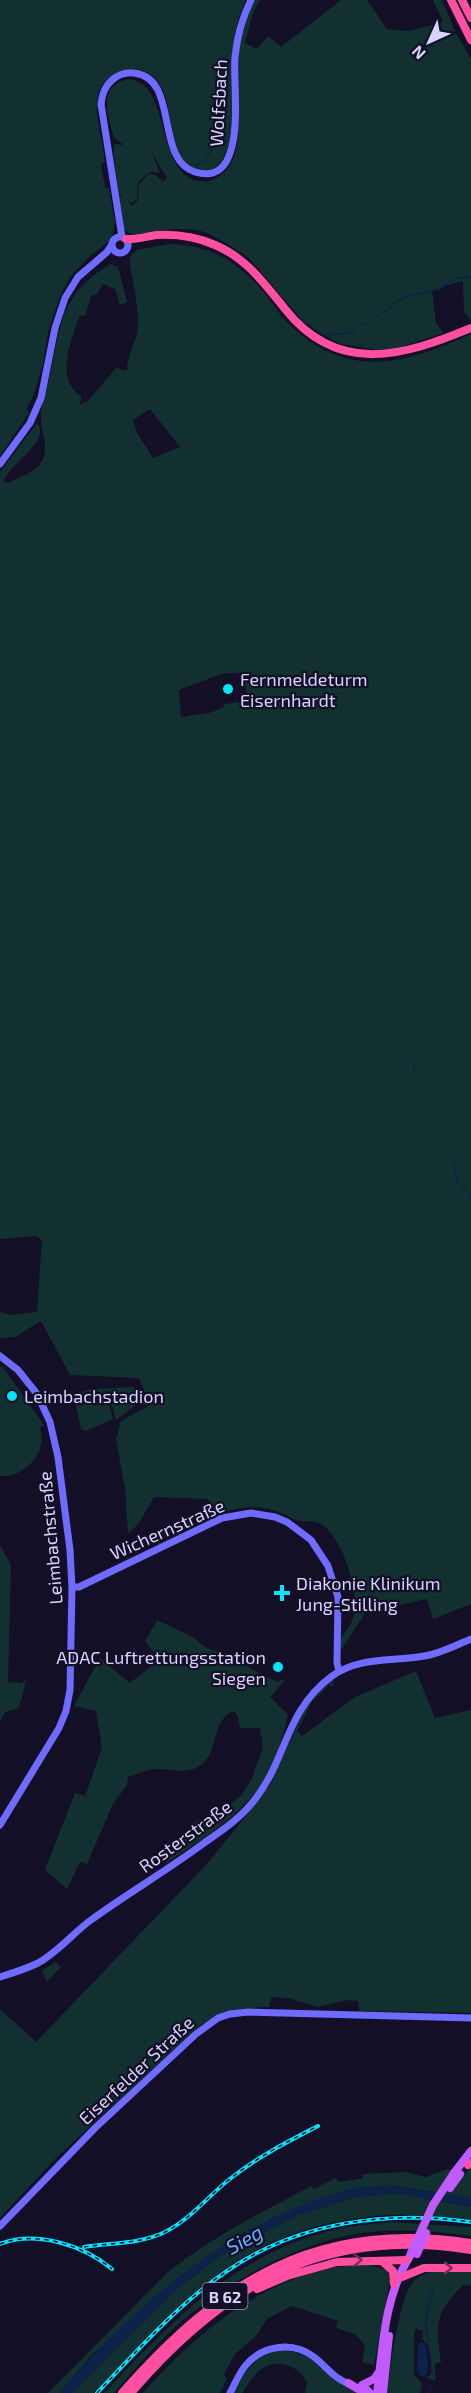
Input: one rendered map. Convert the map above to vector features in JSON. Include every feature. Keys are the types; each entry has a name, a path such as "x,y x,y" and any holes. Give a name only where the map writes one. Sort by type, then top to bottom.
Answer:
{"highway":[{"path":"451,0 471,40"},
{"path":"462,0 471,18"},
{"path":"120,242 158,235 177,235 207,241 226,250 251,268 302,327 330,345 352,352 374,355 409,351 431,345 471,328"},
{"name":"B 62","path":"122,2393 168,2344 206,2310 241,2286 282,2263 328,2247 372,2239 422,2237 471,2243"},
{"name":"B 62","path":"131,2393 172,2349 210,2316 270,2276 330,2253 373,2245 405,2243 471,2250"},
{"name":"B 62","path":"210,2316 254,2290 287,2276 337,2262 380,2261 412,2257 424,2268"},
{"path":"380,2261 389,2265 393,2271 394,2284"},
{"name":"B 62","path":"402,2277 424,2268 471,2268"}],"main road":[{"name":"Wolfsbach","path":"120,242 101,104 106,87 114,79 124,74 136,74 147,78 159,93 173,147 179,160 188,169 198,173 216,170 226,163 232,152 234,60 238,36 251,0"},
{"path":"0,464 30,423 38,405 48,367 54,328 65,298 78,277 120,242"},
{"name":"Leimbachstraße","path":"0,1356 18,1370 32,1386 50,1422 58,1457 70,1550 72,1587 70,1690 66,1711 59,1728 0,1825"},
{"name":"Wichernstraße","path":"72,1587 79,1587 222,1518 251,1513 275,1517 292,1525 311,1540 328,1566 338,1597 337,1665 339,1671"},
{"path":"339,1671 375,1660 423,1657 471,1639"},
{"name":"Rosterstraße","path":"0,1977 28,1968 51,1955 90,1921 192,1852 238,1817 256,1799 270,1776 302,1705 311,1694 339,1671"},
{"name":"Eiserfelder Straße","path":"0,2226 95,2128 196,2034 218,2018 248,2012 471,2018"},
{"path":"380,2390 390,2327 402,2277 433,2205 471,2151"},
{"path":"457,2174 470,2163"},
{"path":"380,2390 386,2318 394,2284 412,2257"},
{"path":"230,2393 250,2360 263,2352 279,2347 296,2348 307,2352 338,2378 370,2393"},
{"path":"363,2389 374,2379 381,2368"},
{"path":"363,2389 380,2390"}],"green space":[{"path":"0,0 246,0 238,20 233,50 231,132 223,159 216,167 208,170 199,169 184,160 174,136 165,94 159,82 150,74 136,69 117,72 101,87 97,107 105,162 101,164 101,167 105,188 109,188 115,222 112,239 89,257 70,277 59,299 48,332 43,364 27,408 29,413 0,456"},
{"path":"255,0 260,0 253,13 245,43 257,49 268,36 281,47 341,0 367,0 387,29 409,31 443,22 433,0 442,0 456,33 471,59 471,320 464,312 463,281 432,290 436,323 444,333 397,348 379,350 341,344 302,320 249,258 226,243 205,232 189,229 130,234 124,229 119,198 122,197 119,195 113,152 115,144 124,145 114,138 110,123 107,98 110,91 114,85 125,80 133,80 143,85 151,94 173,158 181,171 192,179 207,181 217,178 229,167 236,148 238,54 248,13","holes":["152,153 167,178 163,182 156,175 149,174 139,184 138,200 132,206 129,202 132,203 137,199 138,182 150,172 160,173"]},
{"path":"169,244 184,245 212,252 224,258 257,284 286,321 311,342 333,354 355,360 377,362 400,359 447,345 471,334 471,1604 433,1619 427,1599 365,1613 341,1650 340,1639 353,1619 355,1611 354,1589 341,1549 327,1529 319,1523 299,1521 263,1508 239,1508 215,1515 208,1499 154,1497 139,1523 128,1534 125,1488 116,1439 121,1421 150,1405 139,1378 70,1375 41,1321 15,1337 0,1338 0,1312 11,1315 37,1312 42,1240 36,1236 0,1239 0,472 37,423 40,430 39,438 7,474 4,481 8,483 26,474 42,461 45,444 41,410 66,310 82,286 110,264 118,267 127,302 120,305 115,289 103,284 97,294 91,296 85,316 80,315 67,359 69,380 82,397 79,405 88,401 117,367 127,370 138,326 129,258 136,250","holes":["150,409 180,447 153,458 137,433 133,420","244,672 247,701 225,704 224,707 209,713 181,717 179,690 221,674"]},
{"name":"Leimbachstadion","path":"2,1366 44,1425 40,1428 41,1446 32,1462 18,1473 0,1476 0,1367"},
{"path":"134,1387 142,1400 116,1420 108,1391 105,1391 113,1419 86,1431 81,1429 74,1396 90,1389"},
{"path":"0,1545 11,1565 8,1682 21,1683 26,1680 19,1708 5,1712 0,1721"},
{"path":"157,1620 191,1636 207,1648 243,1660 247,1667 278,1682 282,1679 284,1681 270,1697 288,1715 278,1752 264,1781 241,1809 213,1832 167,1863 164,1855 173,1848 193,1823 221,1811 241,1796 251,1780 263,1748 260,1728 240,1728 234,1711 221,1721 211,1752 201,1765 184,1771 161,1769 128,1777 127,1785 113,1804 87,1864 80,1862 67,1889 45,1870 75,1793 85,1796 102,1748 96,1711 74,1706 100,1658 130,1683 159,1660 145,1641"},
{"path":"416,1671 435,1718 471,1710 471,2013 359,2011 358,2001 348,2000 317,2007 289,1998 271,1997 269,2007 240,2009 215,2017 197,2028 56,2158 0,2218 0,2009 36,2042 206,1865 238,1826 270,1785 304,1711 322,1689 334,1679 333,1687 329,1685 312,1702 297,1731 302,1736 355,1697"},
{"path":"55,1962 61,1967 47,1982 42,1971"},
{"path":"471,2167 471,2198 390,2185 351,2189 306,2204 243,2233 94,2353 59,2393 48,2393 168,2272 220,2236 274,2205 311,2186 314,2189 335,2178 339,2182 363,2178 363,2174 405,2172 426,2177 447,2169 465,2173"},
{"path":"397,2193 471,2207 471,2220 392,2215 354,2218 317,2226 282,2238 248,2255 215,2276 183,2302 93,2393 72,2393 178,2288 220,2256 297,2215 355,2197"},
{"path":"392,2222 471,2227 471,2236 416,2231 376,2231 340,2237 296,2252 234,2283 197,2309 164,2338 114,2393 104,2393 181,2315 237,2272 268,2254 301,2240 337,2229"},
{"path":"369,2265 387,2270 390,2281 374,2365 362,2362 365,2345 355,2334 336,2328 338,2321 292,2306 267,2319 256,2336 235,2354 224,2374 227,2379 220,2393 143,2393 183,2351 205,2332 252,2299 304,2276 337,2267"},
{"path":"439,2271 471,2272 471,2286 463,2285 442,2312 438,2328 441,2362 435,2364 435,2381 427,2378 431,2374 430,2355 428,2346 422,2339 423,2331 416,2328 414,2374 422,2384 420,2393 387,2393 396,2334 408,2290 419,2277"},
{"path":"286,2350 307,2356 335,2380 362,2393 305,2393 307,2382 299,2372 289,2366 276,2364 258,2372 242,2393 234,2393 248,2370 260,2358 276,2351"}],"water":[{"name":"Sieg","path":"390,2185 471,2198 471,2207 397,2193 355,2197 297,2215 220,2256 178,2288 72,2393 59,2393 89,2360 154,2297 189,2269 226,2244 265,2222 307,2203 350,2189"},
{"path":"421,2342 425,2344 428,2361 425,2377 420,2376 417,2369 418,2344"}],"waterway":[{"name":"Wolfsbach","path":"196,165 203,163 212,149 210,145 221,125 229,58"},
{"path":"383,313 402,298 439,289 457,278 471,277"},
{"path":"374,319 378,316"},
{"path":"326,335 350,333 358,325 365,323"},
{"path":"413,1063 414,1070"},
{"path":"454,1165 458,1183 471,1196"},
{"path":"433,2377 426,2325 427,2311 434,2286"},
{"path":"429,2393 431,2385"}],"railway":[{"path":"84,2247 135,2241 165,2232 193,2213 226,2182 245,2168 318,2126"},
{"path":"97,2393 159,2328 192,2298 254,2254 313,2231 376,2219 439,2219 471,2222"},
{"path":"0,2244 29,2239 59,2242 87,2253 112,2269"}],"place":[{"name":"Fernmeldeturm Eisernhardt","path":"228,689"},
{"name":"Leimbachstadion","path":"12,1396"},
{"name":"Diakonie Klinikum Jung-Stilling","path":"282,1593"},
{"name":"ADAC Luftrettungsstation Siegen","path":"278,1667"}]}
